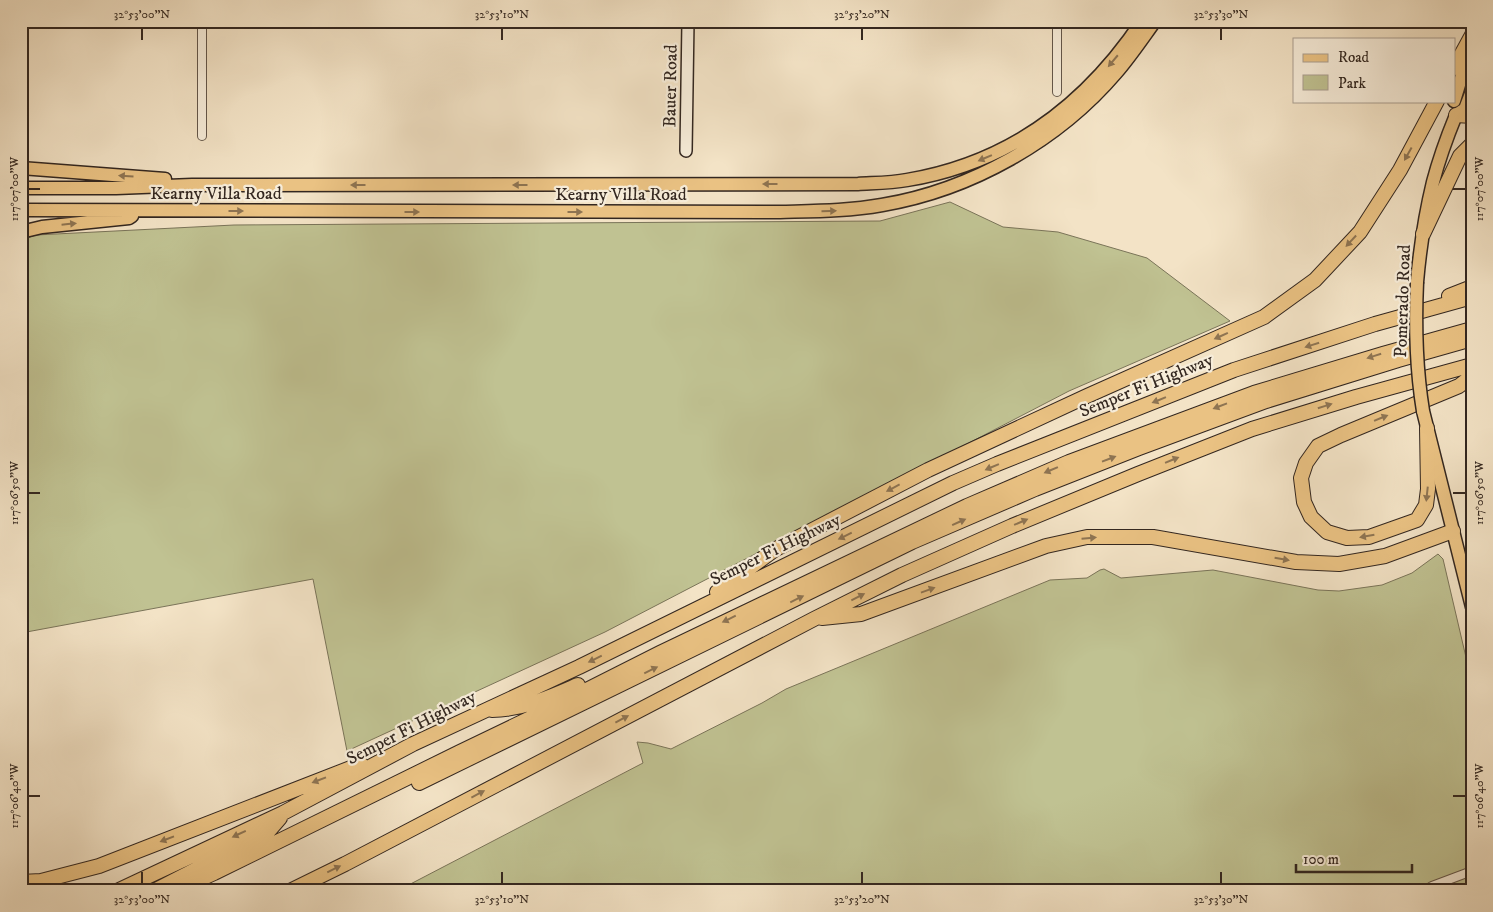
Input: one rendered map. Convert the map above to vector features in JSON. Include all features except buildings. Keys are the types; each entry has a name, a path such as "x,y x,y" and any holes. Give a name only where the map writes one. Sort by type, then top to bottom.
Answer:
{"highway":[{"path":"1456,64 1472,35"},
{"path":"686,614 774,550 928,470 1264,317 1315,280 1360,232 1400,170 1436,102"},
{"path":"1455,106 1472,116"},
{"path":"1423,234 1460,156 1472,144"},
{"path":"1374,324 1472,287"},
{"name":"Semper Fi Highway","path":"117,891 284,814 413,744 579,667 944,488 997,464 1234,370 1374,324 1472,298"},
{"path":"174,891 543,712 780,594 967,506 1069,462 1254,393 1472,328"},
{"path":"198,891 912,542 1044,485 1139,448 1266,402 1398,360 1472,339"},
{"path":"290,891 814,619 902,575 1012,526 1252,429 1356,397 1472,365"},
{"path":"1427,428 1428,489 1426,505 1417,520 1369,537 1347,538 1327,532 1311,517 1304,502 1301,478 1306,463 1318,446 1459,386 1472,376"},
{"path":"814,619 861,614 1046,546 1086,537 1153,536 1296,562 1340,564 1385,556 1452,531"},
{"path":"484,710 511,709 544,700 593,678 633,667"},
{"path":"21,882 40,881 99,866 413,744"},
{"path":"154,891 267,833 284,814"}],"main road":[{"name":"Kearny Villa Road","path":"21,188 116,188 192,185 858,184 906,180 948,171 982,159 1020,141 1046,124 1069,106 1094,82 1117,57 1142,21"},
{"name":"Kearny Villa Road","path":"21,210 780,212 834,211 884,205 913,198 976,176 1005,162 1046,136 1080,110 1110,80 1155,21"},
{"path":"1472,43 1455,106 1465,109 1472,91"},
{"name":"Pomerado Road","path":"1455,106 1433,181 1423,234 1417,282 1416,362 1423,411 1472,607"},
{"path":"21,168 167,179 192,185"},
{"path":"21,232 42,227 129,218 138,210"}],"street":[{"path":"202,21 202,136"},
{"name":"Bauer Road","path":"686,151 688,21"},
{"path":"1057,21 1057,92"},
{"path":"1424,891 1432,886 1472,871"}],"green space":[{"path":"950,202 1003,227 1058,232 1147,258 1230,321 1069,391 605,632 347,751 313,579 21,633 21,240 36,235 234,225 880,221"},
{"path":"1438,554 1443,559 1472,683 1472,891 397,891 643,763 637,742 671,749 786,689 1050,580 1087,578 1104,569 1121,578 1213,570 1318,590 1339,591 1382,585 1412,573"}]}
